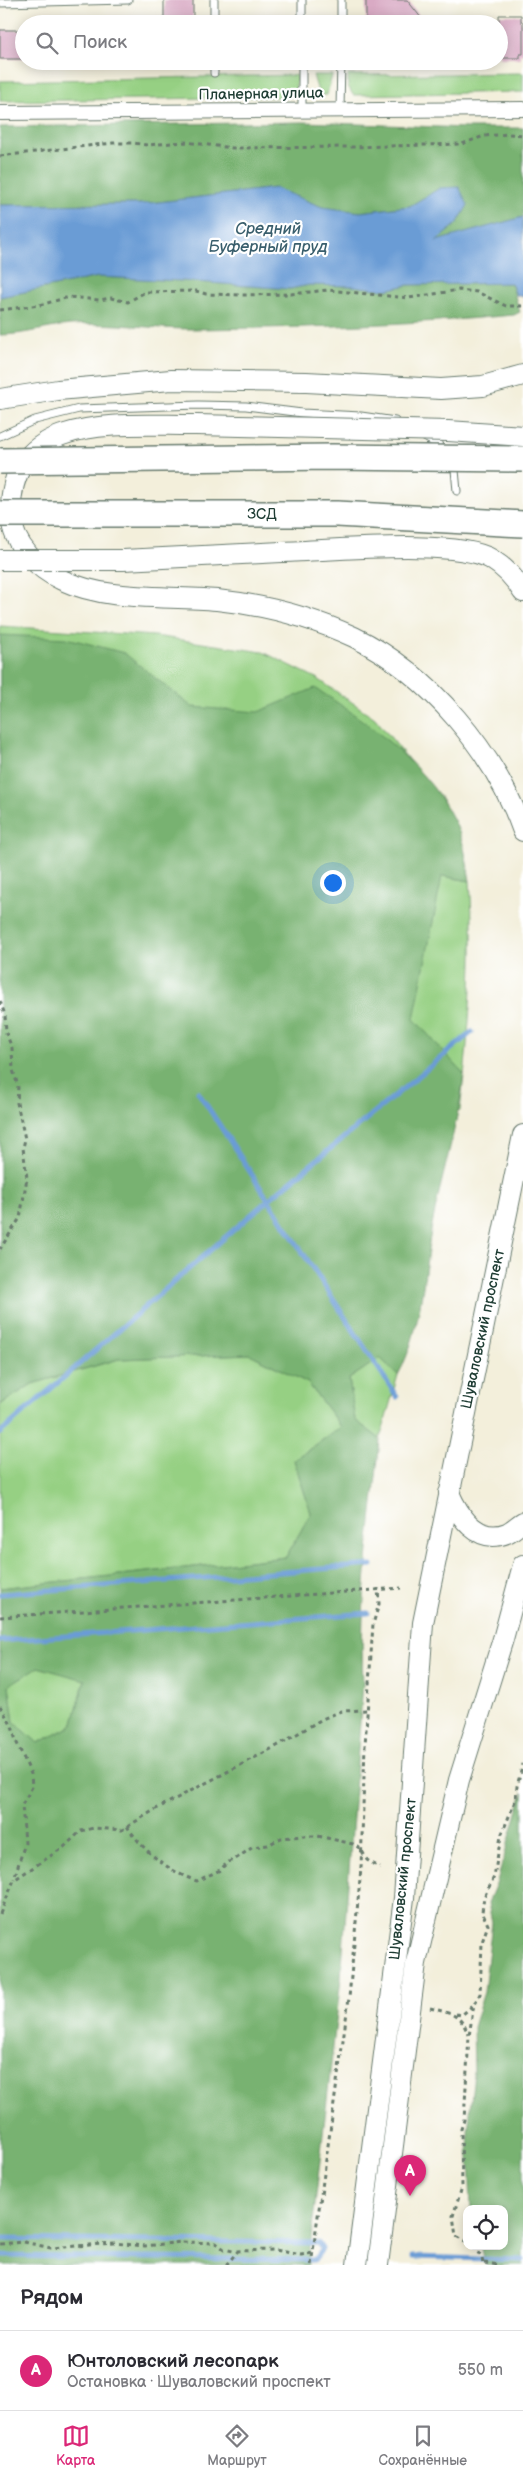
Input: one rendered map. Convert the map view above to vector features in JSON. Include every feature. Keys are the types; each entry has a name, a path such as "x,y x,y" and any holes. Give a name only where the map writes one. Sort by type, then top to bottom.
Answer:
{"highway":[{"path":"0,461 333,457 523,459"},
{"name":"ЗСД","path":"0,514 337,514 523,524"}],"main road":[{"path":"0,400 58,390 171,380 306,382 441,389 483,386 523,375"},
{"path":"523,436 448,431 196,425 104,426 75,429 52,438 32,453 16,473 10,497 12,522 18,542 36,562 62,580 93,590 217,600 259,606 310,619 355,638 401,667 444,705 485,754 512,802 523,832"},
{"path":"0,560 123,560 281,552 425,548 462,550 491,559 516,580 523,592"},
{"name":"Шуваловский проспект","path":"357,2265 404,1898 423,1623 523,1135"},
{"path":"449,1493 458,1514 471,1528 489,1536 507,1533 523,1522"},
{"name":"Шуваловский проспект","path":"378,2265 416,1963 459,1780 503,1639 523,1565"}],"street":[{"name":"Планерная улица","path":"0,113 302,109 523,109"}],"lane":[{"path":"0,3 128,0"},
{"path":"214,0 214,15"},
{"path":"302,0 302,15"},
{"path":"341,0 341,15"},
{"path":"302,70 302,109"},
{"path":"340,70 340,109"},
{"path":"0,436 35,420 78,409 198,405 246,406 302,413 361,416 394,420 438,444 455,470 457,491"}],"path":[{"path":"0,156 113,143 147,145 185,142 233,148 353,148 462,144 484,136 523,135"},
{"path":"0,310 40,305 69,296 99,300 111,298 128,302 145,292 196,291 206,294 243,295 291,294 328,290 409,298 459,290 477,292 506,306 523,306"},
{"path":"0,1001 5,1015 6,1033 12,1048 13,1070 18,1086 17,1102 25,1139 22,1148 27,1178 20,1218 0,1249"},
{"path":"0,1617 378,1588 401,1588"},
{"path":"312,2265 349,1998 361,1849 373,1624 380,1597 378,1588"},
{"path":"0,1706 12,1726 16,1741 30,1774 32,1787 22,1805 25,1843 22,1859 0,1914"},
{"path":"14,1880 64,1846 81,1831 94,1828 122,1830 156,1809 277,1746 322,1719 342,1711 367,1710"},
{"path":"430,2008 462,2015 474,2004 480,1994 482,1942 488,1925 482,1912 484,1897 494,1878 501,1836 516,1798 523,1764"},
{"path":"127,1826 138,1843 180,1876 197,1881 220,1870 228,1862 241,1856 246,1850 268,1846 281,1838 318,1836 353,1844 361,1849 367,1860 380,1867"},
{"path":"463,2240 456,2236 453,2216 462,2187 461,2129 464,2120 469,2036 474,2004"},
{"path":"455,2014 469,2036"},
{"path":"0,2244 24,2242 51,2248 114,2243 145,2246 182,2242 216,2243 224,2249 275,2250 301,2255 313,2253"},
{"path":"226,2265 239,2250"},
{"path":"476,2250 483,2262 500,2265"}],"green space":[{"path":"523,73 523,92 353,95 348,86 348,75"},
{"path":"297,75 296,87 290,97 0,101 0,81"},
{"path":"313,75 332,75 327,95 319,95"},
{"path":"303,122 467,128 523,128 523,217 434,242 457,224 440,188 410,206 360,212 322,207 275,188 142,204 0,205 0,127"},
{"path":"98,277 290,289 309,285 353,286 385,290 408,285 511,283 520,312 514,315 393,324 313,327 192,329 86,324 0,335 0,297"},
{"path":"0,626 155,636 263,652 318,679 375,718 412,764 366,808 442,876 470,881 472,910 471,996 460,1111 291,1221 0,793"},
{"path":"0,635 67,638 124,653 192,707 258,712 315,688 381,735 423,775 440,797 454,820 463,844 470,881 442,876 414,1019 464,1074 454,1129 433,1220 413,1339 398,1375 380,1358 349,1379 355,1420 380,1439 365,1592 362,1653 363,1683 341,1978 308,2265 0,2265 0,1588 286,1557 311,1513 294,1460 341,1427 308,1383 250,1354 119,1359 32,1384 0,1405","holes":["38,1667 85,1680 72,1726 38,1743 14,1722 9,1685"]},
{"path":"250,1354 308,1383 341,1427 294,1460 311,1513 286,1557 0,1588 0,1405 32,1384 119,1359"},
{"path":"380,1358 398,1375 380,1439 355,1420 349,1379"},
{"path":"38,1667 85,1679 72,1726 38,1743 14,1722 9,1685"},
{"path":"523,1792 523,2265 486,2265 482,2250 508,2250 508,2205 471,2205 468,2131 474,2072 473,2027 484,1992 492,1922 488,1903 497,1881"}],"water":[{"name":"Средний Буферный пруд","path":"459,187 468,205 457,224 436,241 523,217 523,297 516,295 511,283 408,285 385,290 353,286 309,285 290,289 98,277 0,297 0,205 142,204 275,188 322,207 360,212 410,206 440,188"}],"building":[{"path":"164,0 193,0 193,15 164,15"},
{"path":"366,0 407,0 419,15 366,15"},
{"path":"508,15 521,15 521,22 523,22 523,54 520,54 520,58 508,58"},
{"path":"0,30 15,30 15,59 0,59"}],"waterway":[{"path":"0,1433 268,1200 472,1032"},
{"path":"198,1092 397,1397"},
{"path":"0,1594 372,1565"},
{"path":"0,1641 368,1613"},
{"path":"0,2239 318,2243 322,2249 314,2260 0,2256"},
{"path":"413,2257 523,2260"}],"place":[{"name":"Юнтоловский лесопарк","path":"410,2196"}]}
